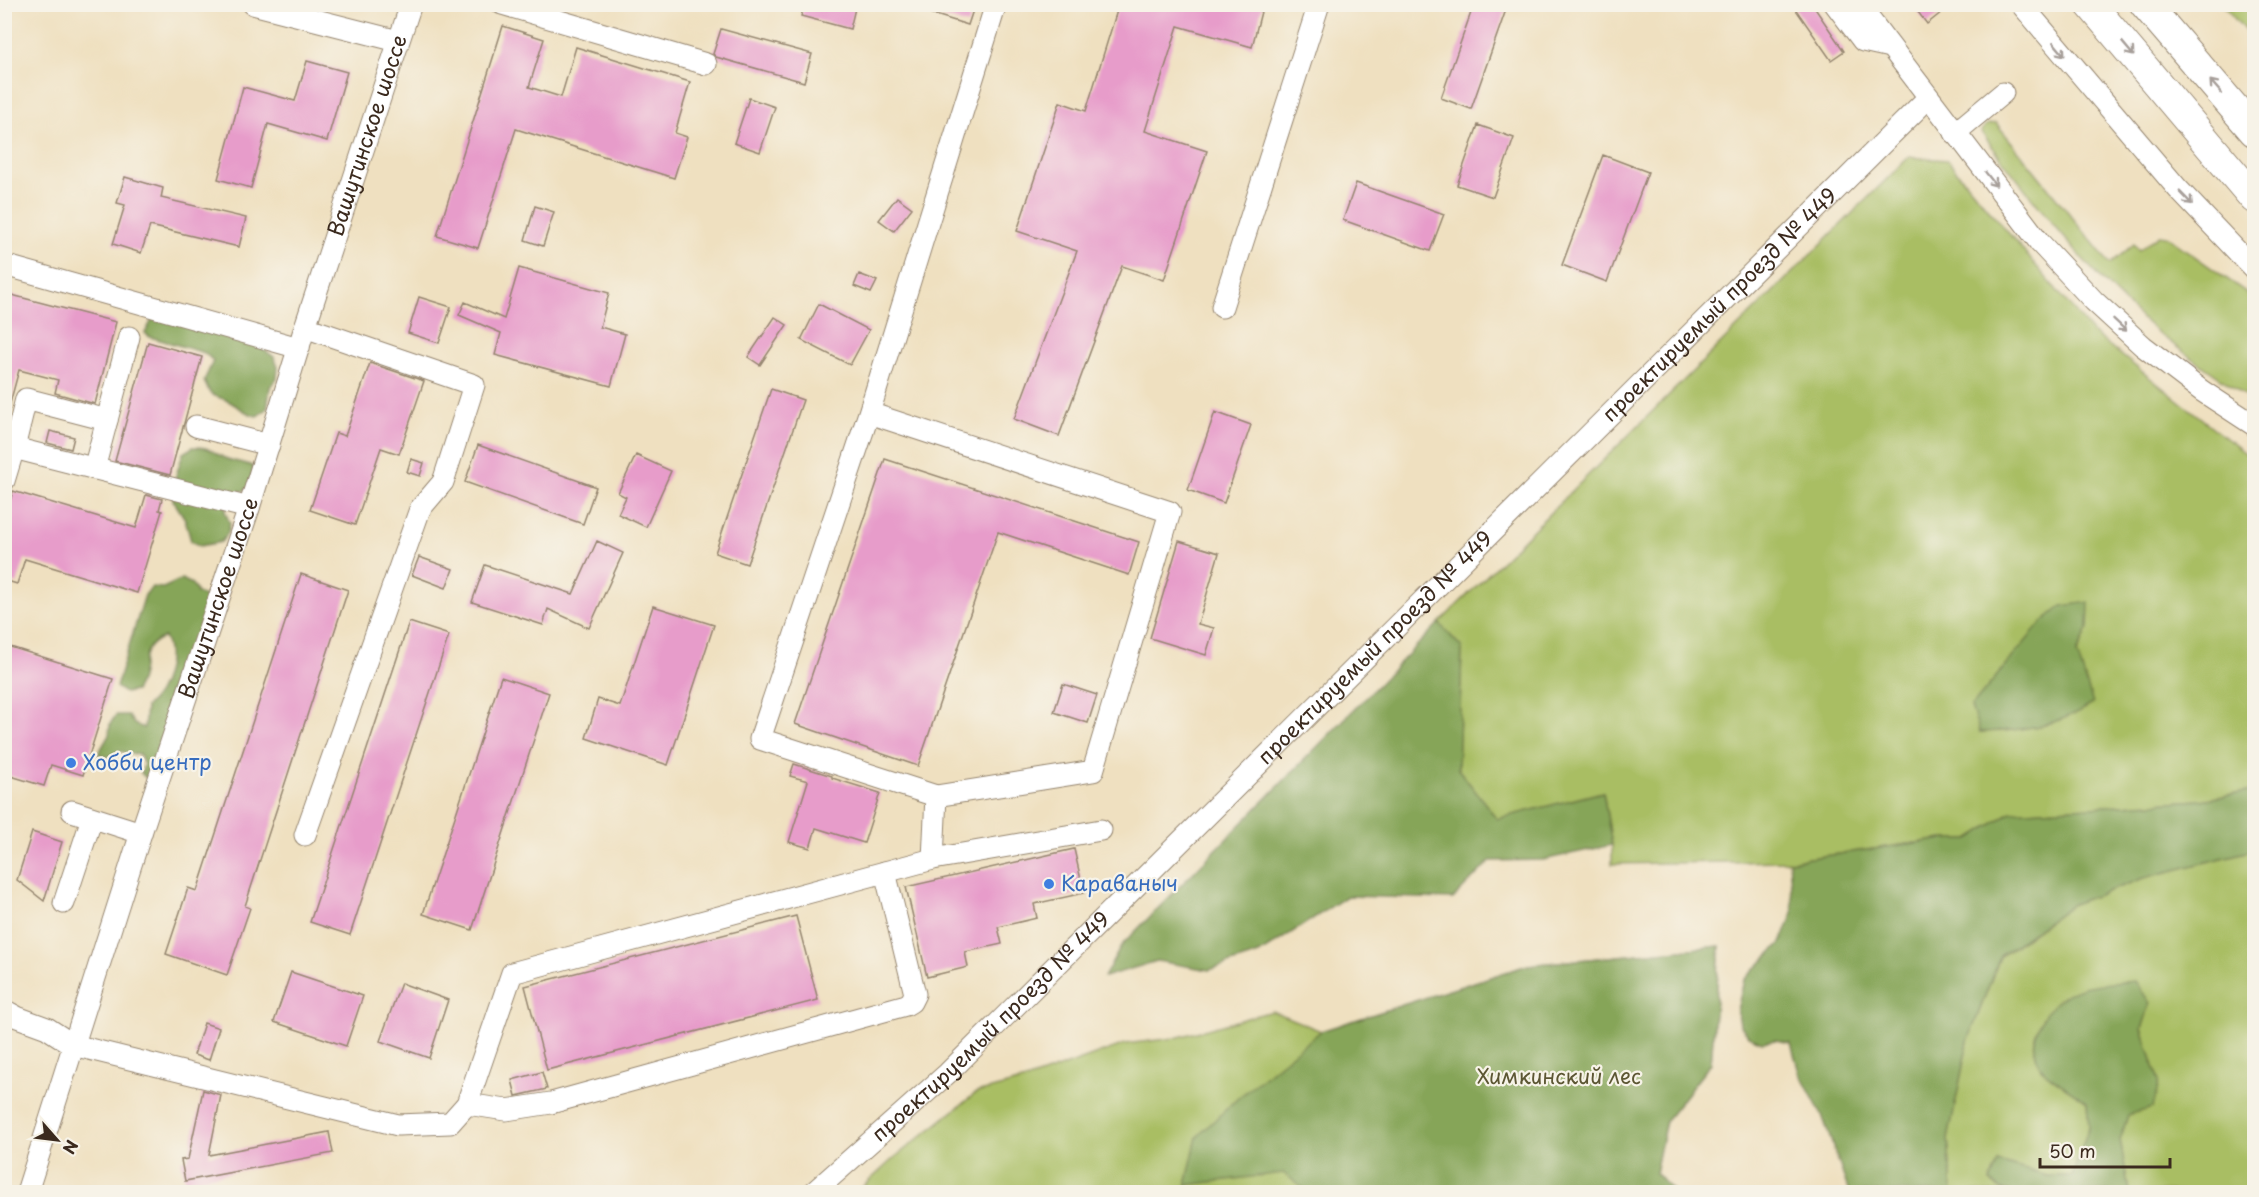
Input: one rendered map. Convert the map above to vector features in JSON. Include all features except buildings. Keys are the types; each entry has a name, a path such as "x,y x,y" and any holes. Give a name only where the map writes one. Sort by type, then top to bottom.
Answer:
{"highway":[{"path":"2090,4 2254,198"},
{"path":"2145,4 2254,131"}],"street":[{"path":"253,4 398,41"},
{"name":"Вашутинское шоссе","path":"27,1192 141,833 249,508 305,327 411,4"},
{"path":"502,4 706,64"},
{"path":"869,413 1170,512 1093,771 936,796 760,739 869,413 996,4"},
{"path":"1222,307 1319,4"},
{"path":"1834,4 1863,41 1890,47"},
{"path":"1858,4 2040,243 2094,301 2143,346 2202,391 2254,425"},
{"path":"2021,4 2178,189 2254,269"},
{"path":"1955,133 2003,93"},
{"name":"проектируемый проезд № 449","path":"814,1192 948,1073 1928,98"},
{"path":"4,265 300,348"},
{"path":"305,327 474,385 443,482 420,508 305,836"},
{"path":"94,469 129,337"},
{"path":"4,482 26,399 107,420"},
{"path":"196,426 268,445"},
{"path":"14,448 249,508"},
{"path":"933,859 936,796"},
{"path":"72,811 141,833"},
{"path":"64,903 92,818"},
{"path":"4,1010 47,1028 73,1045 398,1125 450,1123 467,1104 512,973 933,859 1101,830"},
{"path":"467,1104 506,1110 550,1102 906,1005 911,1002 915,994 885,872"}],"green space":[{"path":"2223,5 2254,5 2254,41"},
{"path":"1996,123 2110,264 2134,244 2139,250 2159,235 2166,236 2254,298 2254,402 2159,333 2109,288 2052,223 1981,132 1986,125"},
{"path":"1909,157 1947,160 2092,332 2254,460 2254,791 2201,800 2011,812 1969,839 1944,839 1789,861 1612,864 1612,845 1603,792 1497,819 1458,769 1462,648 1439,623","holes":["2088,629 2046,725 1980,732"]},
{"path":"153,318 163,318 256,344 274,357 278,367 277,378 270,387 267,409 257,416 253,415 212,394 204,381 213,361 205,353 150,337 145,333"},
{"path":"193,447 208,449 229,460 254,467 249,488 229,493 225,512 230,523 228,533 221,542 200,546 191,541 185,519 173,500 174,482 183,453"},
{"path":"182,579 192,584 197,593 207,597 206,608 154,775 146,778 141,773 144,765 140,755 118,751 108,757 98,754 109,735 110,724 116,715 128,715 134,724 144,728 146,707 158,693 166,675 168,655 164,637 149,648 135,691 125,693 116,687 145,595 152,587 163,588"},
{"path":"2089,602 2088,629 2077,653 2093,704 2066,718 2039,726 1980,732 1971,707 2041,623 2062,606"},
{"path":"1439,623 1462,648 1458,769 1497,819 1603,792 1612,845 1543,860 1490,861 1453,899 1347,896 1259,954 1209,970 1157,961 1104,977 1122,945"},
{"path":"2254,791 2254,850 2147,877 2073,904 2000,956 1968,1041 1948,1139 1952,1192 1849,1192 1822,1115 1799,1072 1791,1043 1776,1040 1762,1042 1748,1036 1740,1024 1737,1010 1744,980 1781,943 1793,913 1789,861 1944,839 1969,839 2011,812 2201,800"},
{"path":"2254,850 2254,1192 2129,1192 2120,1140 2128,1115 2159,1082 2142,1029 2150,1003 2059,999 2040,1023 2035,1049 2042,1069 2087,1102 2089,1127 2072,1176 2047,1176 1998,1162 1990,1182 2006,1192 1952,1192 1948,1139 1968,1041 2000,957 2073,904 2147,877"},
{"name":"Химкинский лес","path":"1720,946 1711,1063 1666,1120 1655,1173 1674,1192 857,1192 894,1158 976,1093 1026,1080 1125,1044 1175,1038 1272,1011 1321,1031 1528,965"},
{"name":"Химкинский лес","path":"1720,946 1711,1063 1666,1120 1655,1173 1674,1192 1309,1192 1283,1173 1186,1185 1197,1137 1238,1098 1321,1031 1528,965"},
{"path":"2135,981 2150,1003 2142,1029 2159,1082 2153,1108 2128,1115 2120,1140 2129,1192 2006,1192 1990,1182 1998,1162 2047,1176 2072,1176 2089,1127 2087,1102 2042,1069 2036,1056 2037,1031 2050,1008 2071,992 2084,987"}],"place":[{"name":"Хобби центр","path":"71,763"},
{"name":"Караваныч","path":"1049,884"}]}
